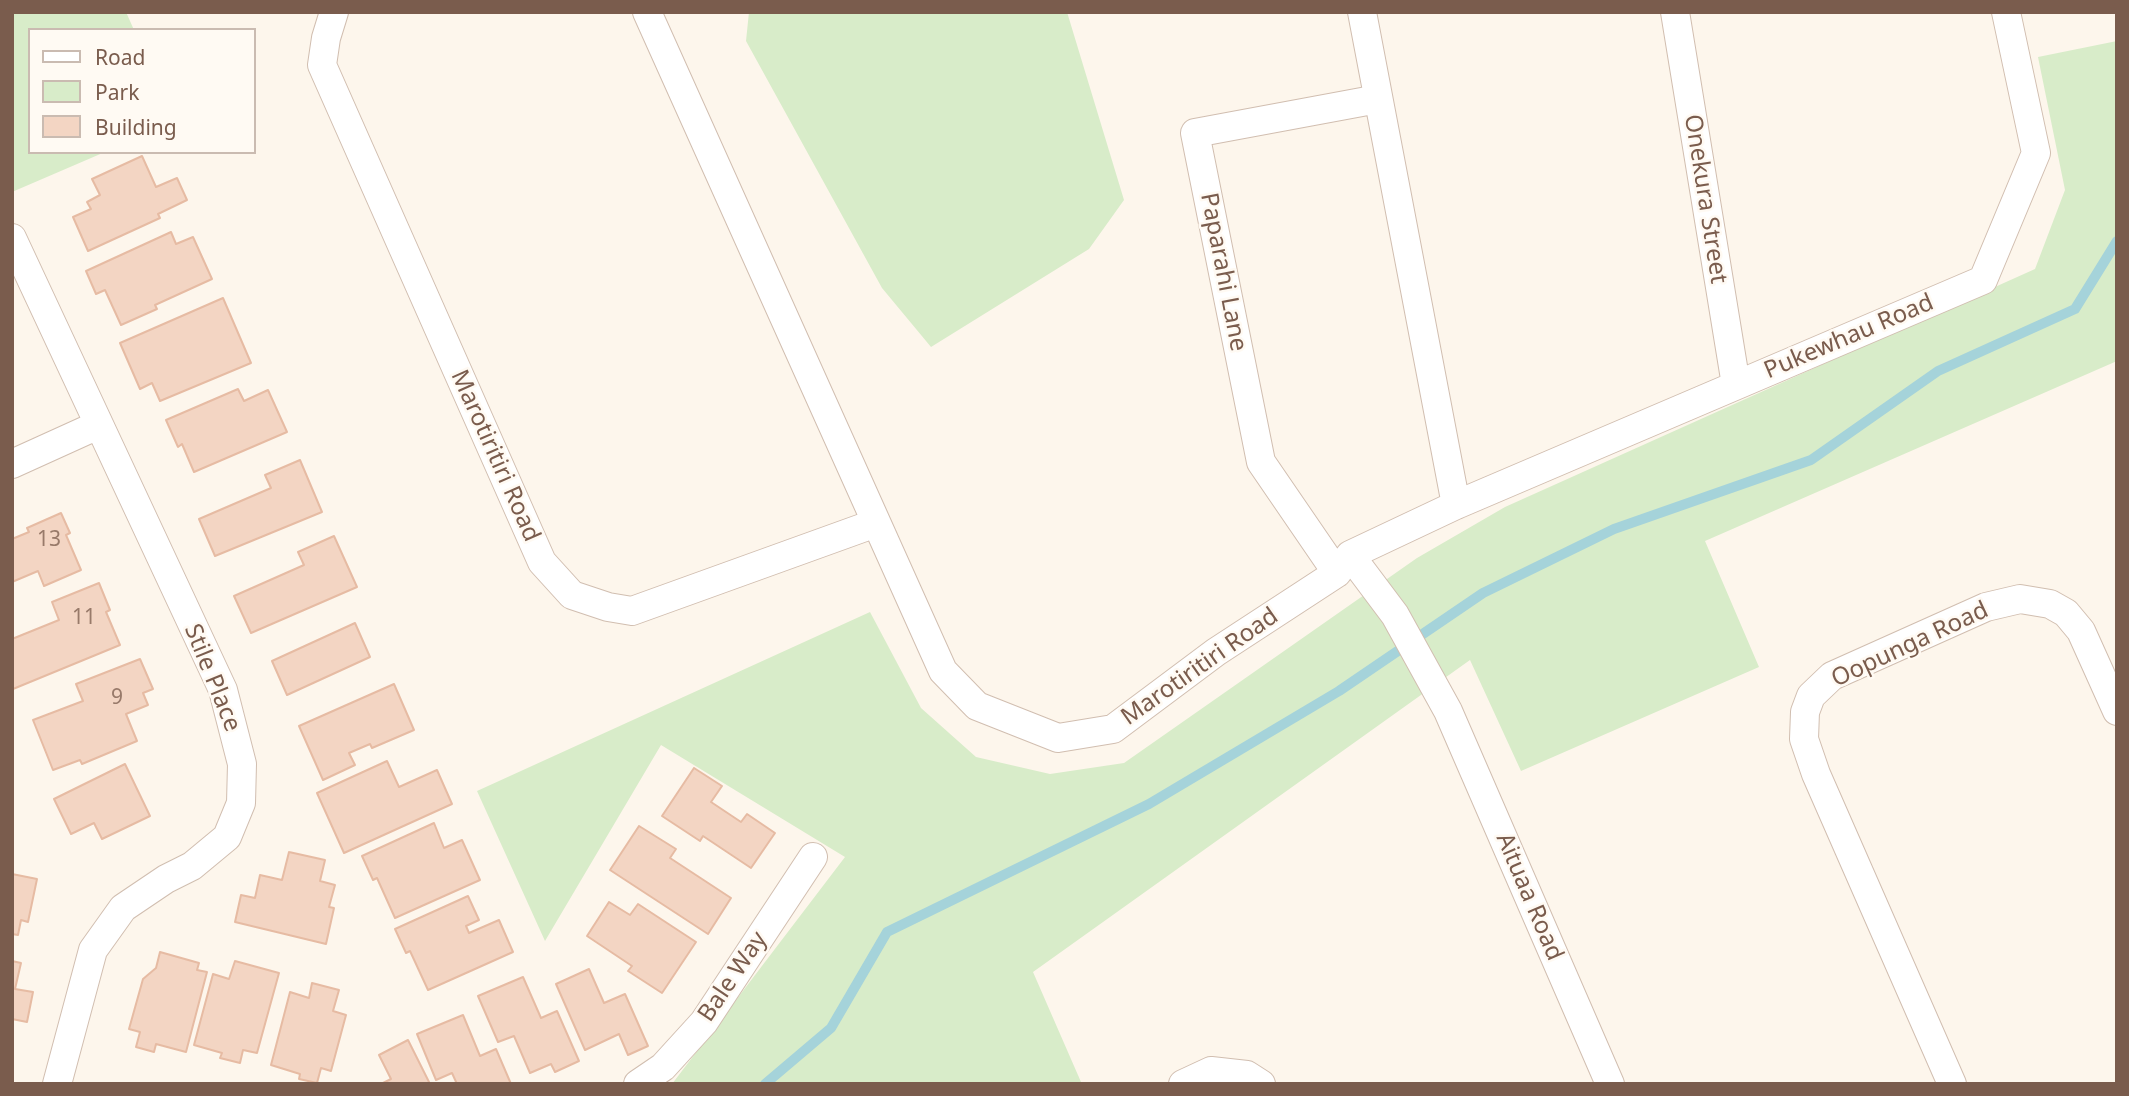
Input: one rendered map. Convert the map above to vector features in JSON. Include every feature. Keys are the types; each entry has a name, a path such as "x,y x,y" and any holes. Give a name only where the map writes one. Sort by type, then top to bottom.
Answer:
{"street":[{"name":"Marotiritiri Road","path":"334,12 322,65 542,562 572,595 608,607 632,611 876,523"},
{"name":"Marotiritiri Road","path":"646,12 943,671 977,706 1058,738 1112,729 1216,652 1344,564"},
{"path":"1362,12 1456,505"},
{"name":"Onekura Street","path":"1675,12 1736,385"},
{"name":"Pukewhau Road","path":"1344,564 1456,505 1983,280 2036,153 2006,12"},
{"name":"Paparahi Lane","path":"1344,564 1261,462 1195,132 1378,99"},
{"name":"Stile Place","path":"12,238 223,691 242,764 240,803 227,837 192,866 166,879 123,908 93,950 57,1084"},
{"path":"12,464 98,425"},
{"name":"Aituaa Road","path":"1344,564 1395,615 1448,711 1609,1084"},
{"name":"Oopunga Road","path":"1952,1084 1816,774 1804,739 1805,712 1811,696 1832,676 1986,607 2020,599 2050,604 2066,613 2081,631 2117,711"},
{"name":"Bale Way","path":"638,1084 663,1067 704,1022 813,857"},
{"path":"1183,1084 1211,1071 1247,1075 1261,1084"}],"green space":[{"path":"12,12 126,12 133,28 28,28 28,154 100,154 12,192"},
{"path":"749,12 1067,12 1124,200 1089,249 931,347 882,288 746,41"},
{"path":"2117,41 2117,361 1705,541 1759,667 1521,771 1470,660 1033,972 1081,1082 672,1084 845,857 661,745 545,941 477,791 870,612 921,708 976,757 1050,774 1124,763 1417,558 1505,507 2035,269 2065,190 2038,57"}],"building":[{"path":"142,156 156,187 177,178 187,200 158,214 160,218 88,251 73,217 91,209 87,202 100,195 92,179"},
{"path":"171,232 176,244 193,237 212,279 155,305 157,309 121,325 105,290 96,294 86,271"},
{"path":"223,298 251,363 160,401 152,383 140,389 120,343"},
{"path":"238,389 244,401 268,390 287,432 194,472 182,444 178,447 166,420"},
{"path":"300,460 322,512 215,556 199,519 271,488 265,475"},
{"path":"61,513 70,533 66,535 81,570 44,586 38,571 12,582 12,539 29,532 27,528"},
{"path":"334,536 357,587 251,633 234,596 304,565 298,552"},
{"path":"99,583 110,610 106,612 120,645 13,689 12,639 59,620 52,602"},
{"path":"355,623 370,657 287,695 272,661"},
{"path":"140,659 153,689 143,693 148,705 126,714 137,741 82,764 80,760 53,770 33,720 83,701 76,684"},
{"path":"394,684 414,730 372,748 370,744 349,753 355,765 323,780 299,726"},
{"path":"387,761 399,787 437,770 452,804 344,853 317,793"},
{"path":"125,764 150,816 102,839 94,823 71,834 54,799"},
{"path":"694,768 722,786 711,802 741,822 747,814 775,833 751,868 703,836 700,841 662,816"},
{"path":"434,823 444,848 462,840 480,880 395,918 377,878 373,880 362,856"},
{"path":"639,826 676,849 670,858 731,898 708,934 610,870"},
{"path":"289,852 325,860 320,881 335,885 329,907 334,908 326,944 235,922 241,895 255,898 260,875 282,880"},
{"path":"12,874 37,879 28,922 21,920 18,935 12,934"},
{"path":"468,896 479,920 466,926 469,933 499,920 513,952 428,990 410,951 406,953 395,929"},
{"path":"609,902 630,915 638,904 696,942 662,993 628,971 632,966 587,936"},
{"path":"160,952 199,963 197,970 207,972 186,1052 156,1044 154,1052 136,1047 140,1032 129,1029 143,979 156,968"},
{"path":"12,961 21,963 15,989 33,992 27,1022 12,1019"},
{"path":"235,961 279,973 257,1053 243,1050 240,1063 220,1058 222,1053 194,1045 213,974 229,979"},
{"path":"589,969 604,1003 625,994 648,1046 628,1055 619,1034 585,1050 556,984"},
{"path":"523,977 541,1018 557,1011 579,1061 555,1072 551,1064 530,1073 514,1036 498,1042 478,996"},
{"path":"312,983 339,990 333,1011 346,1015 331,1071 321,1068 317,1083 299,1079 300,1074 271,1065 290,992 309,998"},
{"path":"463,1015 480,1056 496,1049 511,1084 457,1084 452,1073 436,1080 417,1034"},
{"path":"408,1040 430,1084 381,1084 391,1079 379,1055"}],"waterway":[{"path":"765,1084 831,1028 887,932 1149,804 1339,691 1483,593 1614,529 1811,460 1938,371 2075,309 2117,241"}]}
